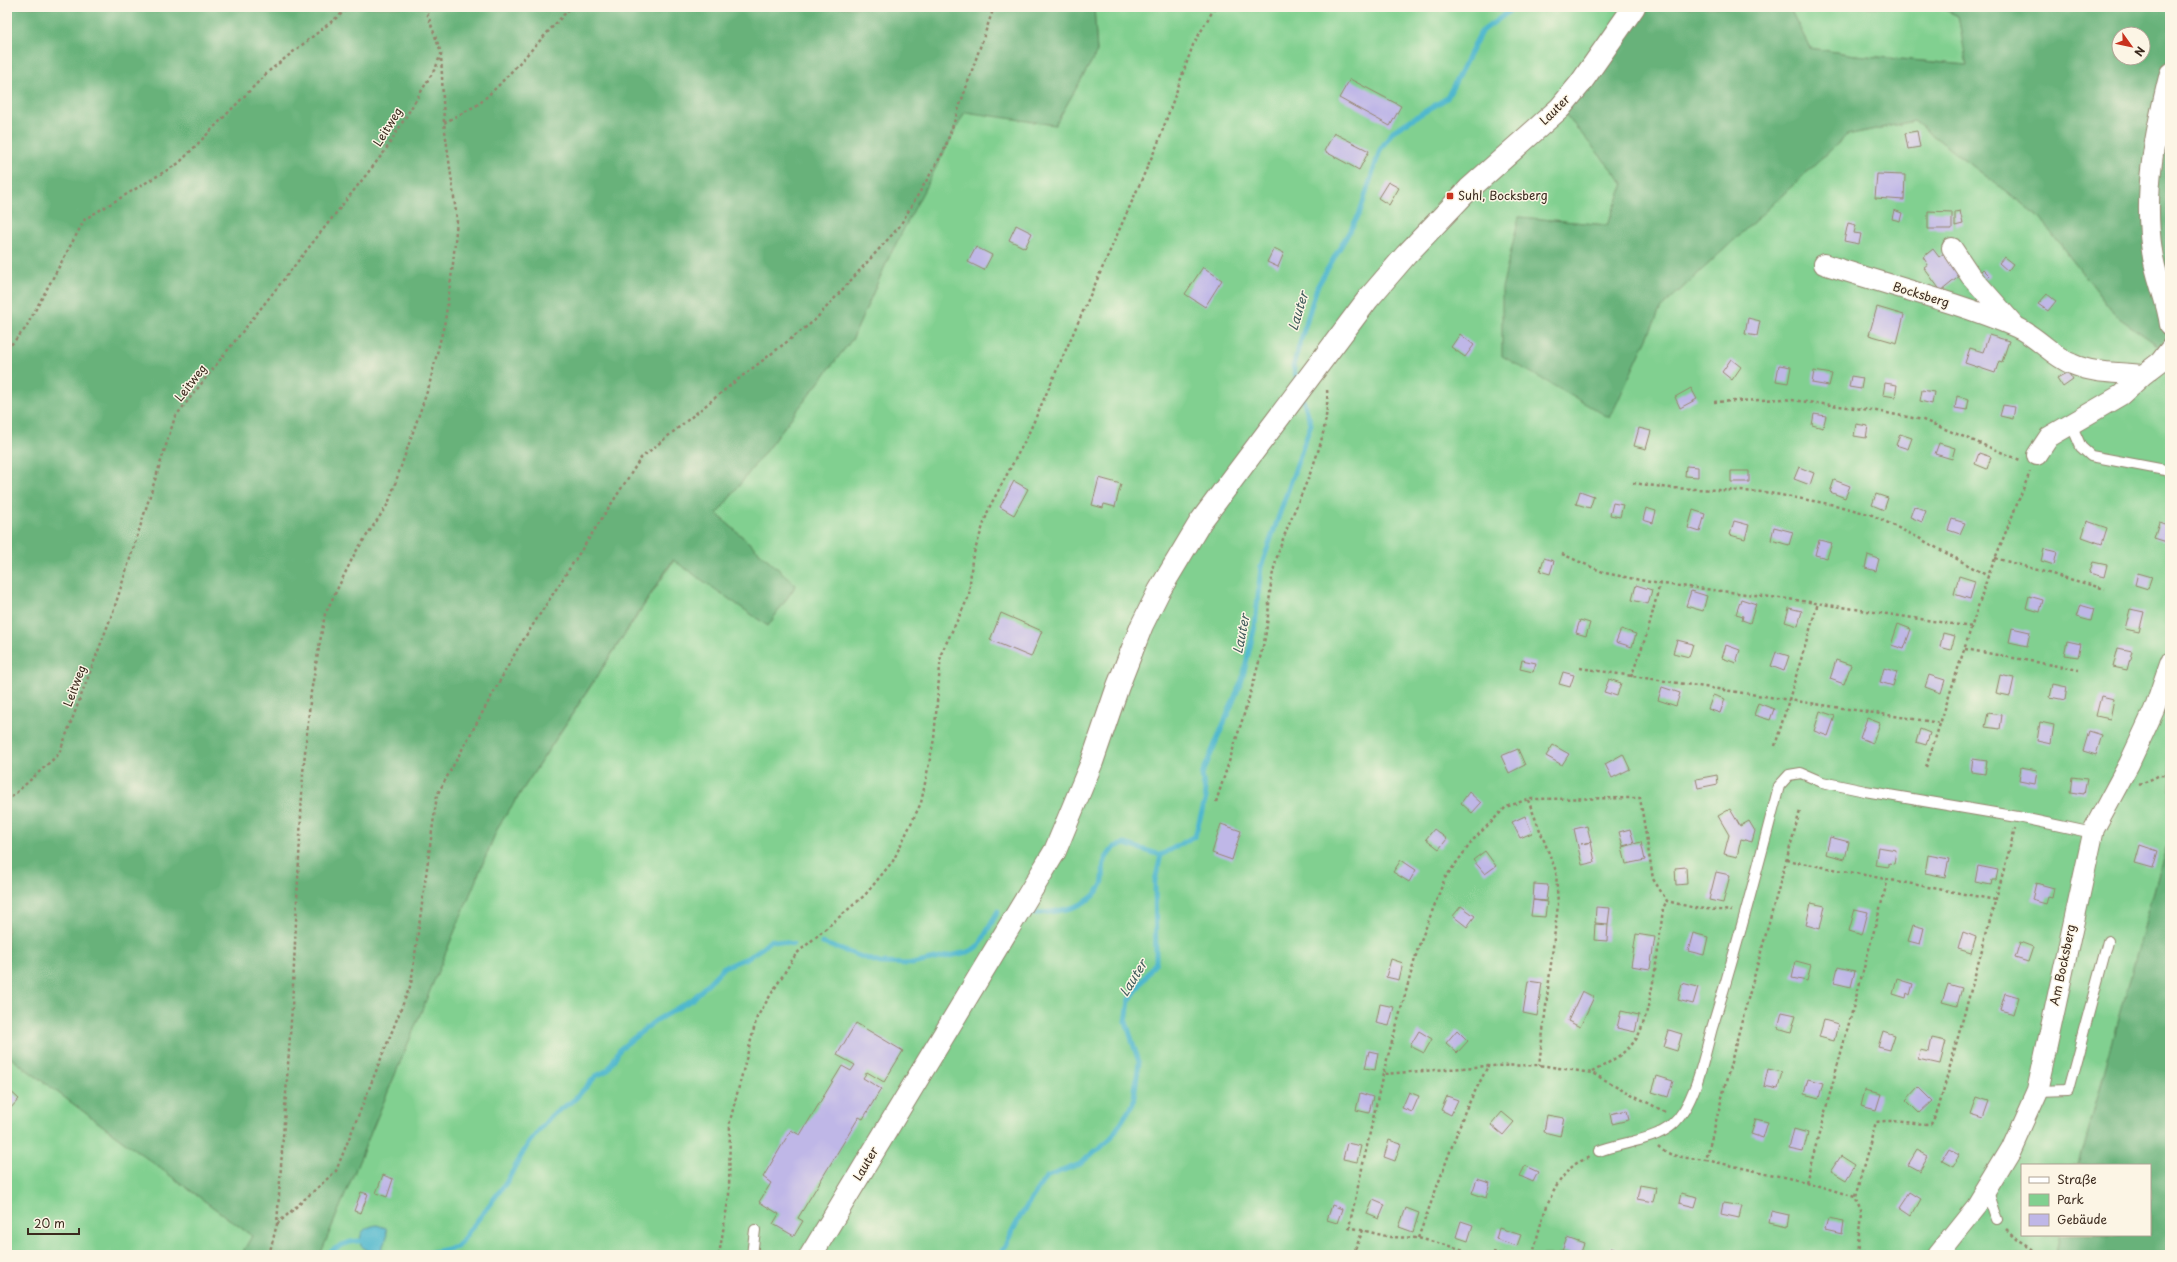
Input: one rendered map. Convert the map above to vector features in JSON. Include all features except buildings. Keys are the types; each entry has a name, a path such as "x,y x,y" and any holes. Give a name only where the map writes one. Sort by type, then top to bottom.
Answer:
{"street":[{"name":"Lauter","path":"811,1255 1055,851 1092,762 1118,686 1142,625 1159,591 1201,521 1368,299 1406,254 1469,189 1560,108 1580,84 1634,7"},
{"path":"2170,73 2157,131 2150,173 2149,220 2152,253 2167,305 2170,325"},
{"name":"Bocksberg","path":"1952,248 1970,276 2017,328"},
{"name":"Bocksberg","path":"1824,264 1959,307 2017,328 2037,339 2070,364 2095,372 2143,375"},
{"path":"2035,460 2049,437 2121,395 2160,362 2170,349"},
{"name":"Am Bocksberg","path":"1937,1255 1977,1205 1987,1189 2011,1148 2037,1091 2093,833 2154,710 2170,663"}],"lane":[{"path":"2071,424 2081,447 2091,456 2170,471"},
{"path":"1599,1151 1658,1134 1672,1126 1684,1113 1694,1087 1746,910 1779,786 1789,775 1801,773 1822,782 1865,791 2018,817 2093,833"},
{"path":"2037,1091 2068,1090 2108,941"},
{"path":"1987,1189 1998,1221"},
{"path":"752,1255 755,1230"}],"path":[{"path":"7,349 25,329 85,219 180,163 269,71 350,7"},
{"path":"269,1255 276,1224 292,1007 304,773 311,692 325,614 355,553 388,504 429,386 445,321 457,220 444,123 441,54 425,7"},
{"path":"444,123 478,104 499,85 571,7"},
{"path":"276,1224 336,1171 410,984 437,795 518,648 641,458 732,384 814,321 899,227 944,151 994,7"},
{"path":"719,1255 729,1195 730,1121 757,1017 796,954 865,895 893,861 921,803 934,739 941,654 969,596 972,559 989,508 1030,429 1158,143 1193,45 1215,7"},
{"name":"Leitweg","path":"7,801 59,754 114,609 176,417 385,151 436,67 441,54"},
{"path":"1216,802 1250,698 1264,640 1274,565 1281,542 1310,475 1323,432 1327,390 1317,365"},
{"path":"1714,402 1783,398 1871,410 1924,420 2035,460 1988,576 1926,767"},
{"path":"1633,483 1670,488 1764,492 1835,505 1872,515 1917,537 1988,576"},
{"path":"1562,554 1605,573 1660,584 1818,603 1972,627"},
{"path":"1995,558 2105,590"},
{"path":"1631,677 1648,632 1660,584"},
{"path":"1775,746 1818,603"},
{"path":"1965,649 2079,670"},
{"path":"1580,668 1789,702 1940,724"},
{"path":"1465,1250 1418,1238 1390,1236 1349,1227 1383,1074 1418,948 1445,878 1474,839 1506,807 1528,800 1640,798 1653,879 1667,901 1695,908 1721,912 1746,910"},
{"path":"1528,800 1556,871 1558,905 1539,1064"},
{"path":"1706,1160 1800,811"},
{"path":"1858,1255 1862,1214 1856,1197 1876,1122 1887,1120 1911,1124 1931,1124 1938,1110 2018,817"},
{"path":"1786,860 1996,900"},
{"path":"1806,1182 1888,879"},
{"path":"1592,1072 1615,1059 1635,1041 1643,1022 1650,992 1663,908 1667,901"},
{"path":"1383,1074 1488,1066 1539,1064 1592,1072 1678,1119"},
{"path":"1418,1238 1465,1111 1488,1066"},
{"path":"1647,1137 1662,1151 1684,1157 1706,1160 1806,1182 1856,1197"},
{"path":"1533,1255 1539,1229 1558,1182 1573,1166 1599,1151"},
{"path":"1998,1221 2019,1241 2042,1255"},
{"path":"1353,1255 1362,1230"},
{"path":"1493,1252 1505,1255"}],"green space":[{"path":"7,7 1094,7 1097,52 1055,125 965,112 889,257 853,338 717,514 796,585 768,626 673,560 498,827 320,1255 241,1255 252,1236 7,1055"},
{"path":"1094,7 1634,7 1560,108 1624,184 1607,225 1519,217 1610,417 1661,308 1847,135 1914,121 2038,216 2115,315 2170,354 2170,833 2079,1164 2021,1164 2021,1236 2060,1236 2055,1255 320,1255 498,827 674,560 768,626 796,585 717,514 853,338 889,257 965,111 1055,125 1097,52"},
{"path":"1634,7 1760,7 1791,11 1810,48 1855,55 1967,65 1958,16 1939,7 2170,7 2170,354 2115,315 2038,216 1914,121 1847,135 1661,308 1610,418 1502,356 1502,288 1519,217 1607,225 1624,184 1560,108"},
{"path":"1760,7 1939,7 1958,16 1968,65 1855,55 1810,48 1791,11"},
{"path":"2170,833 2170,1255 2055,1255 2060,1236 2151,1236 2151,1164 2079,1164"},
{"path":"7,1055 252,1236 241,1255 7,1255"}],"water":[{"path":"377,1225 386,1228 387,1237 381,1250 369,1251 361,1246 361,1237 363,1231 369,1227"}],"waterway":[{"name":"Lauter","path":"1298,383 1293,366 1317,287 1359,215 1380,150 1393,131 1447,98 1481,32 1515,7"},
{"name":"Lauter","path":"1000,1255 1021,1215 1046,1177 1080,1164 1111,1138 1133,1104 1139,1062 1126,1022 1129,1001 1156,962 1155,881 1161,855 1195,836 1206,797 1202,775 1242,680 1255,626 1261,567 1311,424 1302,396"},
{"path":"1031,914 1071,908 1089,899 1096,893 1102,884 1105,861 1114,847 1125,844 1161,855"},
{"path":"822,943 880,963 912,964 968,952 979,946 998,911"},
{"path":"419,1255 457,1247 506,1183 528,1144 551,1116 575,1099 596,1076 608,1070 620,1049 655,1021 693,999 724,967 747,958 771,940 793,944"},
{"path":"327,1255 335,1249 350,1242 365,1242"},
{"path":"375,1245 377,1246 376,1255"}],"place":[{"name":"Suhl, Bocksberg","path":"1450,196"}]}
